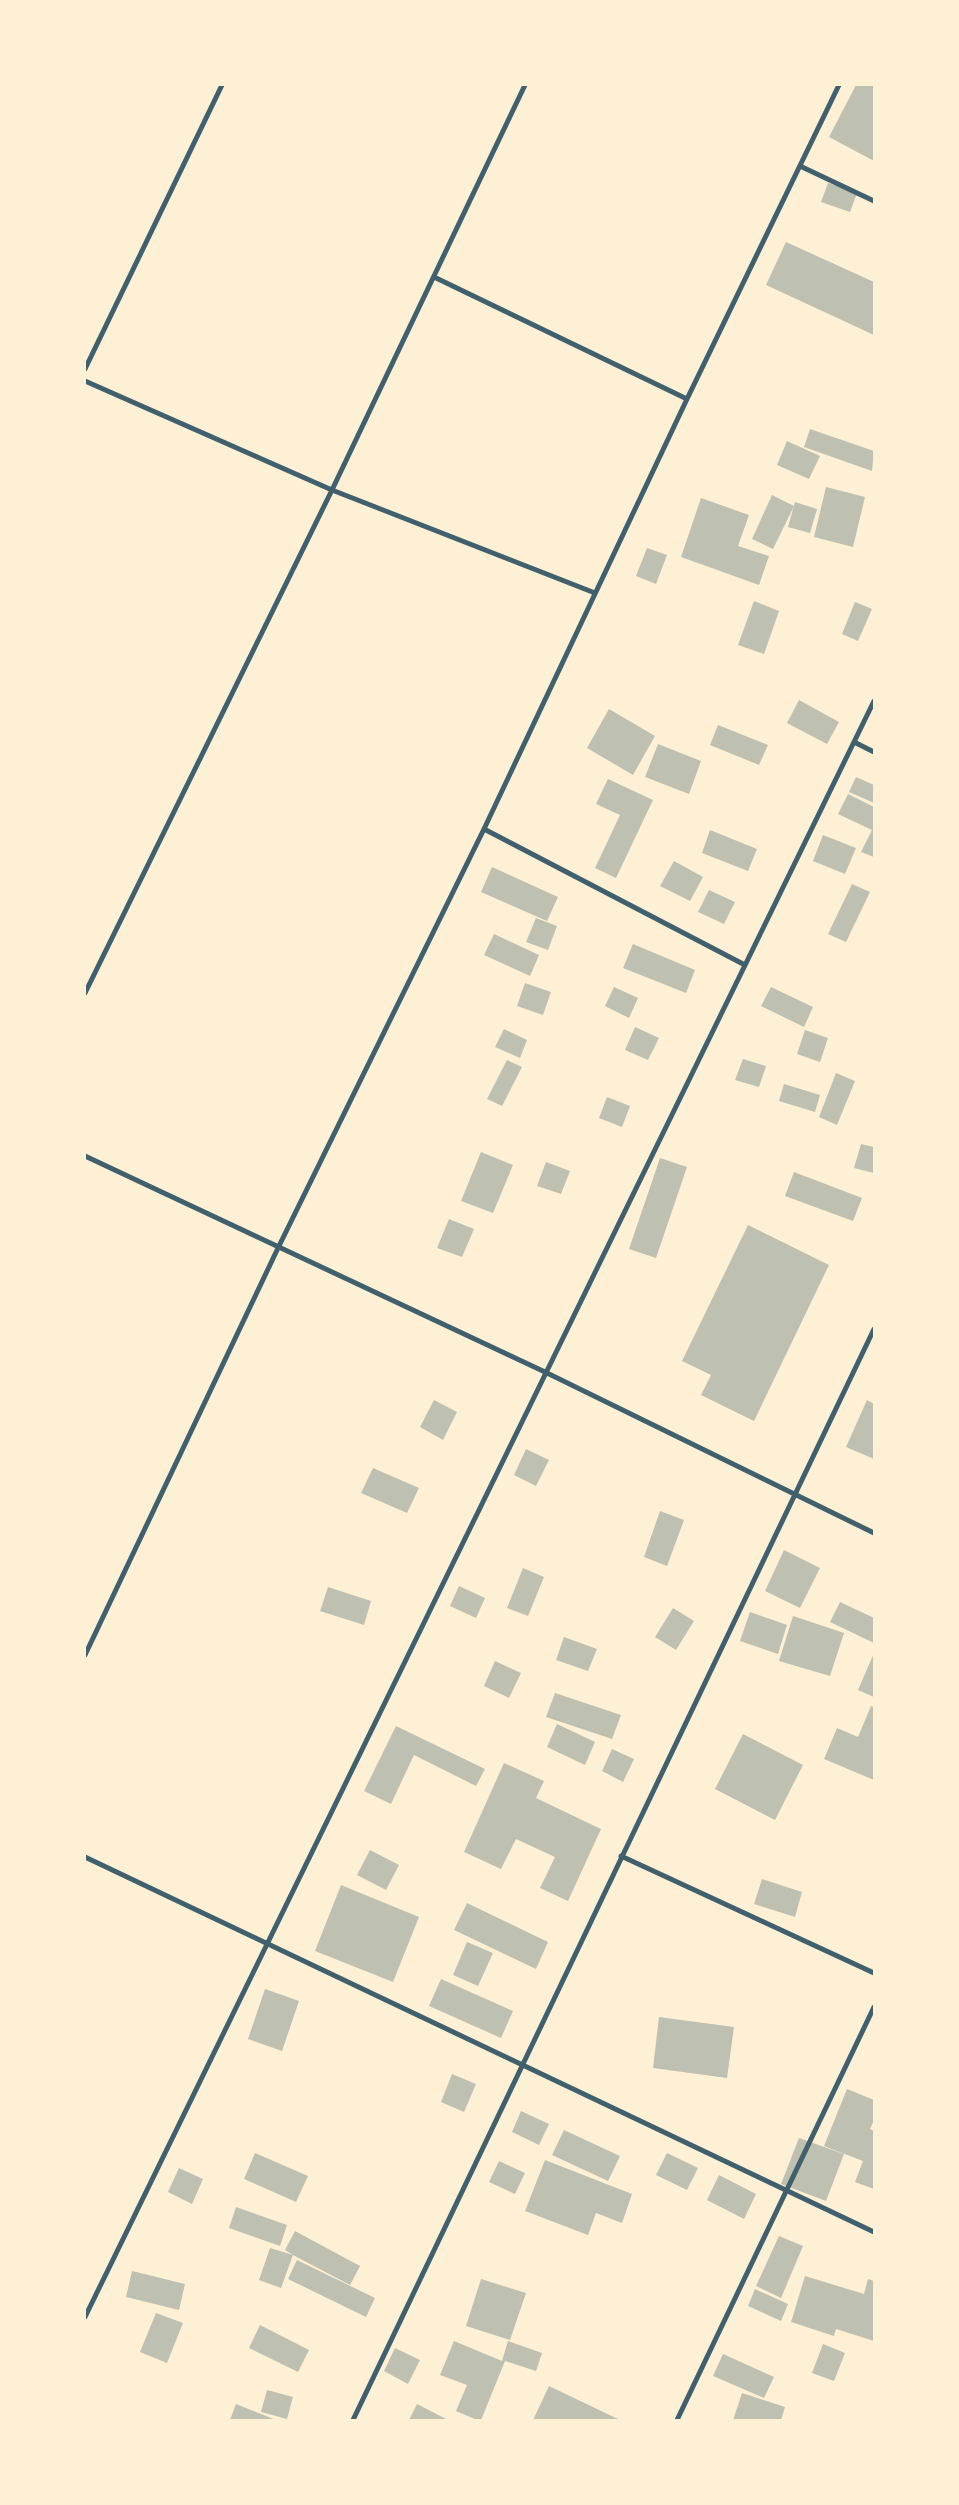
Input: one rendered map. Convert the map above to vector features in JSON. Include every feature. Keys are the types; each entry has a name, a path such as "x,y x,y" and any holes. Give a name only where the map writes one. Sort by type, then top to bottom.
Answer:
{"street":[{"path":"85,368 222,85"},
{"path":"85,994 332,490 525,85"},
{"path":"85,1656 278,1248 484,829 687,399 839,85"},
{"path":"800,166 874,201"},
{"path":"434,276 687,399"},
{"path":"85,381 332,490 595,593"},
{"path":"85,2317 874,701"},
{"path":"854,742 874,752"},
{"path":"484,829 744,965"},
{"path":"85,1156 545,1372 794,1492 874,1533"},
{"path":"353,2420 794,1492 874,1329"},
{"path":"85,1856 267,1945 874,2232"},
{"path":"621,1856 874,1973"},
{"path":"677,2420 874,2007"}],"building":[{"path":"856,85 874,85 874,161 829,137"},
{"path":"828,183 857,193 850,212 821,202"},
{"path":"786,242 874,282 874,335 766,285"},
{"path":"810,429 874,451 872,471 804,447"},
{"path":"787,441 820,456 809,479 777,465"},
{"path":"826,487 865,497 853,547 814,537"},
{"path":"772,495 794,506 773,549 752,539"},
{"path":"701,498 749,515 738,546 769,556 759,585 681,557"},
{"path":"795,502 817,509 810,533 788,527"},
{"path":"647,548 667,555 656,584 636,576"},
{"path":"754,601 779,611 764,654 738,645"},
{"path":"855,602 872,609 858,641 842,634"},
{"path":"799,700 839,722 827,744 787,723"},
{"path":"609,709 655,736 633,775 587,748"},
{"path":"718,725 768,745 759,765 710,745"},
{"path":"658,744 701,761 689,794 645,777"},
{"path":"856,777 874,785 874,803 849,792"},
{"path":"608,779 653,800 616,878 595,868 620,815 596,804"},
{"path":"848,794 874,807 874,857 861,852 872,830 838,814"},
{"path":"710,830 757,849 748,871 702,853"},
{"path":"823,835 856,848 845,874 813,861"},
{"path":"674,861 703,877 690,901 660,886"},
{"path":"492,867 558,897 547,921 481,892"},
{"path":"852,884 870,892 846,942 828,934"},
{"path":"709,890 735,902 724,924 698,912"},
{"path":"536,918 557,926 548,950 526,942"},
{"path":"494,934 539,955 530,976 484,955"},
{"path":"633,944 695,970 686,993 623,968"},
{"path":"525,983 551,992 543,1015 517,1006"},
{"path":"614,987 638,998 629,1018 605,1006"},
{"path":"771,987 813,1007 804,1027 761,1006"},
{"path":"635,1027 659,1038 648,1060 625,1050"},
{"path":"504,1029 527,1040 520,1058 495,1047"},
{"path":"805,1030 828,1038 820,1062 797,1054"},
{"path":"743,1059 766,1066 759,1087 735,1080"},
{"path":"507,1060 522,1067 502,1106 487,1099"},
{"path":"836,1073 855,1081 837,1125 819,1117"},
{"path":"784,1084 820,1095 815,1112 779,1101"},
{"path":"607,1097 630,1106 622,1127 599,1118"},
{"path":"861,1144 874,1147 874,1173 854,1168"},
{"path":"481,1152 513,1165 493,1213 461,1201"},
{"path":"660,1158 687,1167 656,1258 629,1249"},
{"path":"546,1162 570,1171 561,1194 537,1186"},
{"path":"794,1172 862,1198 853,1221 785,1196"},
{"path":"449,1219 474,1229 462,1257 437,1248"},
{"path":"748,1225 829,1265 754,1421 701,1395 711,1375 682,1361"},
{"path":"434,1400 457,1412 443,1440 420,1427"},
{"path":"867,1400 874,1404 874,1459 846,1447"},
{"path":"526,1449 549,1460 536,1486 514,1475"},
{"path":"373,1468 419,1488 407,1513 361,1493"},
{"path":"660,1511 684,1520 667,1566 644,1557"},
{"path":"784,1550 820,1568 800,1608 765,1591"},
{"path":"523,1568 544,1577 528,1616 507,1608"},
{"path":"459,1586 485,1598 476,1618 450,1606"},
{"path":"328,1587 371,1601 364,1625 320,1611"},
{"path":"840,1602 874,1618 874,1643 830,1622"},
{"path":"673,1608 694,1621 676,1650 655,1637"},
{"path":"750,1612 787,1625 778,1654 740,1641"},
{"path":"793,1616 844,1633 830,1676 779,1661"},
{"path":"564,1637 597,1649 588,1671 556,1660"},
{"path":"874,1653 874,1697 858,1690"},
{"path":"495,1661 521,1673 509,1698 484,1686"},
{"path":"555,1693 621,1715 612,1739 546,1717"},
{"path":"871,1706 874,1707 874,1780 824,1759 837,1728 858,1737"},
{"path":"557,1724 595,1742 585,1765 547,1747"},
{"path":"396,1726 485,1769 476,1786 414,1755 391,1804 364,1791"},
{"path":"743,1734 803,1765 775,1820 715,1789"},
{"path":"612,1749 634,1759 623,1782 602,1771"},
{"path":"504,1763 544,1781 536,1798 601,1829 568,1901 540,1888 555,1857 516,1839 501,1869 464,1852"},
{"path":"370,1850 399,1865 386,1890 357,1875"},
{"path":"762,1879 802,1892 795,1917 754,1904"},
{"path":"341,1885 419,1917 393,1982 315,1951"},
{"path":"467,1903 548,1942 536,1969 454,1930"},
{"path":"467,1942 493,1953 478,1986 453,1975"},
{"path":"441,1979 513,2011 501,2038 429,2006"},
{"path":"265,1989 299,2001 282,2051 248,2039"},
{"path":"659,2017 734,2027 727,2078 653,2068"},
{"path":"452,2074 476,2084 464,2112 441,2102"},
{"path":"847,2089 874,2100 874,2120 870,2129 874,2131 874,2189 855,2182 863,2161 824,2146"},
{"path":"521,2111 549,2124 539,2145 512,2132"},
{"path":"564,2130 620,2156 608,2181 552,2155"},
{"path":"799,2138 844,2154 826,2201 781,2184"},
{"path":"255,2153 308,2176 296,2202 244,2179"},
{"path":"667,2153 698,2168 687,2190 656,2175"},
{"path":"545,2160 632,2194 622,2223 596,2213 588,2235 525,2211"},
{"path":"499,2161 525,2173 515,2194 489,2182"},
{"path":"179,2168 203,2179 192,2204 168,2192"},
{"path":"719,2175 756,2194 744,2219 707,2200"},
{"path":"236,2207 287,2225 280,2246 229,2228"},
{"path":"295,2231 360,2266 350,2285 285,2250"},
{"path":"779,2236 803,2246 781,2298 756,2286"},
{"path":"270,2248 293,2255 281,2288 259,2280"},
{"path":"297,2260 375,2298 366,2317 288,2279"},
{"path":"132,2271 185,2284 179,2310 126,2297"},
{"path":"805,2276 864,2294 868,2279 874,2281 874,2341 836,2329 834,2336 791,2322"},
{"path":"481,2279 526,2293 510,2340 466,2326"},
{"path":"755,2289 788,2304 781,2321 748,2306"},
{"path":"156,2313 183,2323 167,2363 140,2352"},
{"path":"260,2325 309,2350 298,2372 249,2348"},
{"path":"454,2341 502,2361 508,2341 542,2353 536,2371 505,2361 481,2420 477,2420 456,2411 467,2385 440,2375"},
{"path":"823,2344 845,2353 834,2381 812,2373"},
{"path":"395,2348 420,2360 408,2384 384,2371"},
{"path":"723,2354 774,2377 764,2398 713,2376"},
{"path":"549,2386 620,2420 533,2420"},
{"path":"267,2390 293,2397 287,2419 261,2412"},
{"path":"742,2393 785,2407 781,2420 733,2420"},
{"path":"236,2404 276,2420 230,2420"},
{"path":"417,2404 448,2420 409,2420"}]}
